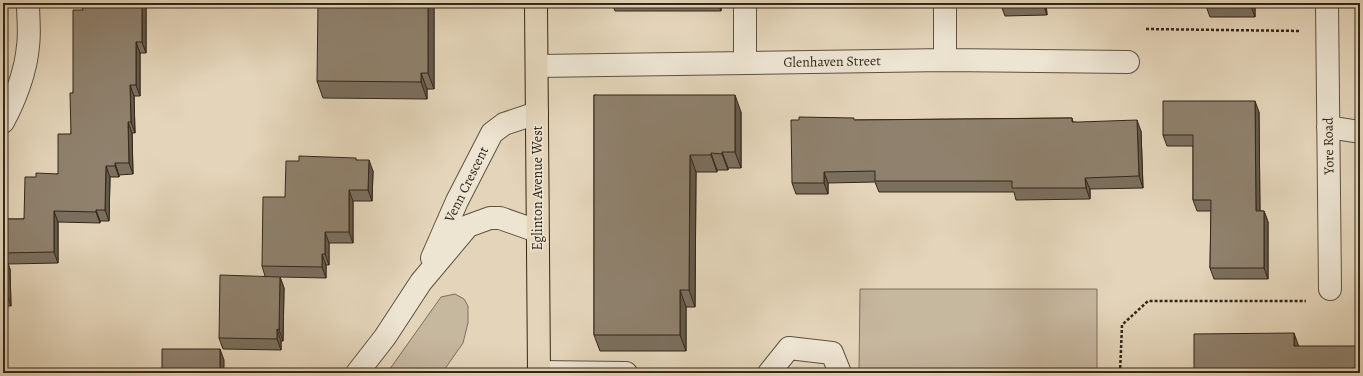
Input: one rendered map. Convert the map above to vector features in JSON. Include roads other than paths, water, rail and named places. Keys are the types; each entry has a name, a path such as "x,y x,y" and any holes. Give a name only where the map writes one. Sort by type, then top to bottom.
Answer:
{"main road":[{"name":"Eglinton Avenue West","path":"536,3 539,373"}],"street":[{"path":"3,122 10,110 20,84 28,46 28,3"},
{"path":"745,3 745,63"},
{"path":"945,3 945,60"},
{"name":"Yore Road","path":"1327,3 1330,289"},
{"name":"Glenhaven Street","path":"537,66 945,60 1128,62"},
{"name":"Venn Crescent","path":"421,282 457,201 492,133 504,124 537,112"},
{"path":"1328,127 1360,132"},
{"name":"Venn Crescent","path":"357,373 385,337 421,282 468,226 490,218 500,218 537,232"},
{"path":"769,373 789,348 832,353 840,373"},
{"path":"539,373 626,373"}]}
